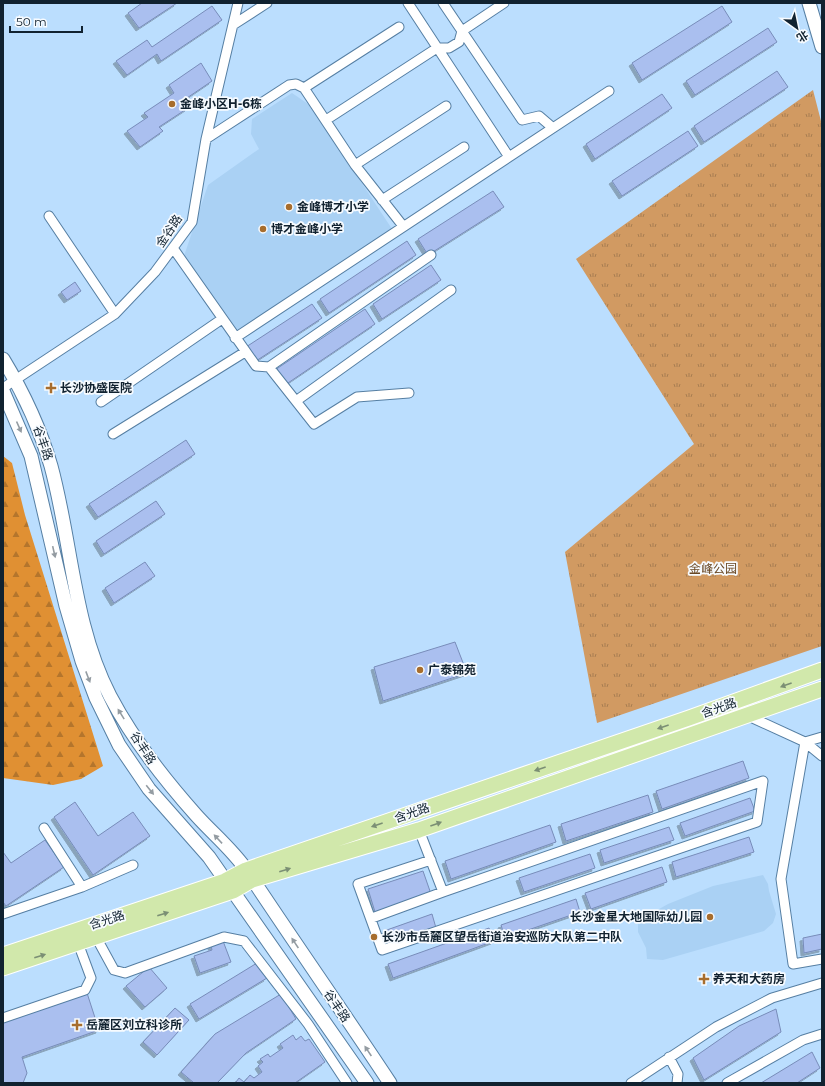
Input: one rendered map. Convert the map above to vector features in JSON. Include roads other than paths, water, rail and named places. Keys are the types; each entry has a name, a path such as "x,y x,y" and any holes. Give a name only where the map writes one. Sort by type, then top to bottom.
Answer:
{"main road":[{"name":"含光路","path":"3,968 96,937 229,886 249,875 822,670"},
{"name":"含光路","path":"249,875 419,830 822,689"},
{"name":"含光路","path":"3,955 229,886"}],"street":[{"name":"金谷路","path":"3,388 115,314 155,272 192,222 206,139 238,3"},
{"path":"233,25 266,3"},
{"path":"408,3 509,157"},
{"path":"443,3 522,120 539,116 553,128"},
{"path":"326,120 437,48 450,48 459,42 462,31 504,3"},
{"path":"809,3 822,47"},
{"path":"304,88 399,27"},
{"path":"206,139 289,85 296,84 304,88 355,165 403,226"},
{"path":"235,338 609,91"},
{"path":"355,165 446,106"},
{"path":"382,200 464,147"},
{"path":"49,216 115,314"},
{"path":"173,248 256,366 269,367 431,255"},
{"path":"296,401 451,290"},
{"path":"101,402 222,319"},
{"path":"114,434 245,352"},
{"name":"谷丰路","path":"3,359 15,379 34,420 50,465 78,604 92,656 111,697 150,760 195,815 249,875 390,1083"},
{"path":"269,367 314,424 358,397 409,393"},
{"name":"谷丰路","path":"3,391 31,456 66,606 82,661 96,698 119,746 149,789 209,857 367,1083"},
{"path":"746,715 805,742 822,756"},
{"path":"805,742 822,737"},
{"path":"805,742 781,879 793,964 822,959"},
{"path":"372,918 763,781 757,822 382,950 372,918 358,884 431,860"},
{"path":"44,828 82,887"},
{"path":"419,830 443,892"},
{"path":"3,914 82,887 133,865"},
{"path":"96,937 114,970 125,973 224,937 244,941 308,1024 347,1083"},
{"path":"3,1018 86,990 91,978 78,943"},
{"path":"631,1083 716,1027 772,998 822,983"},
{"path":"727,1083 803,1040 822,1034"},
{"path":"669,1057 678,1074 678,1083"}],"place":[{"name":"金峰小区H-6栋","path":"172,104"},
{"name":"金峰博才小学","path":"289,207"},
{"name":"博才金峰小学","path":"263,229"},
{"name":"长沙协盛医院","path":"51,388"},
{"name":"广泰锦苑","path":"420,670"},
{"name":"长沙金星大地国际幼儿园","path":"710,917"},
{"name":"长沙市岳麓区望岳街道治安巡防大队第二中队","path":"374,937"},
{"name":"养天和大药房","path":"704,979"},
{"name":"岳麓区刘立科诊所","path":"77,1025"}],"park label":[{"name":"金峰公园","path":"713,569"}]}
